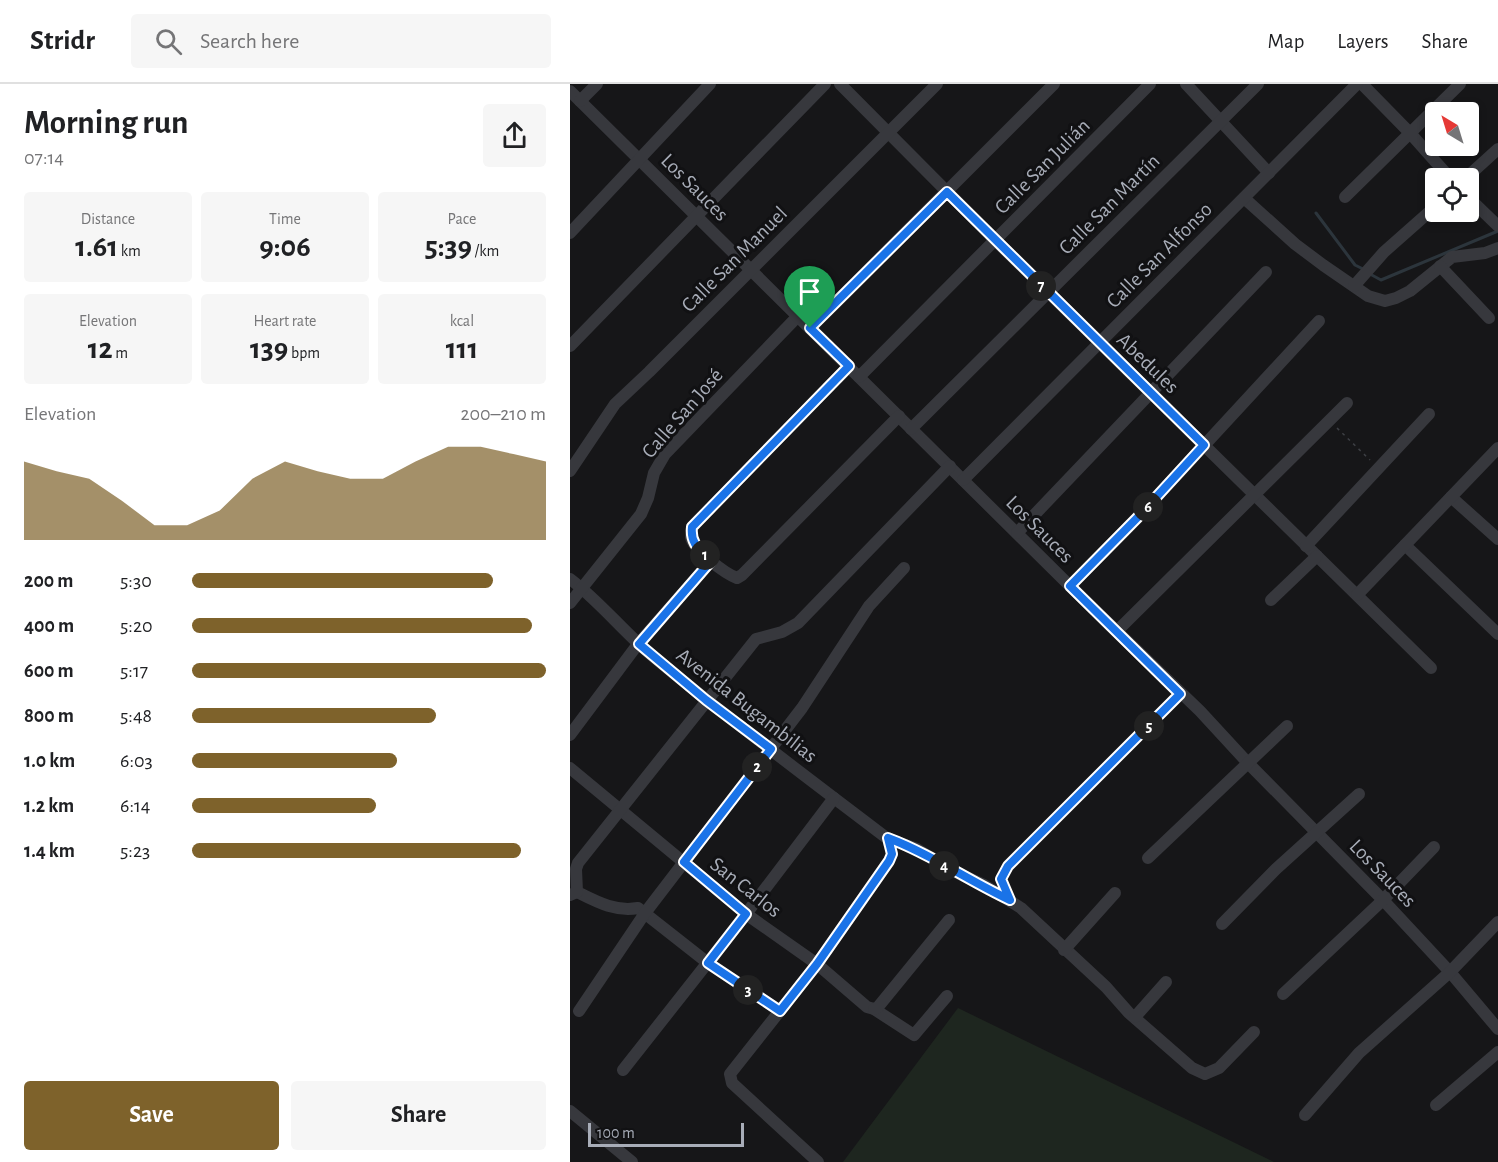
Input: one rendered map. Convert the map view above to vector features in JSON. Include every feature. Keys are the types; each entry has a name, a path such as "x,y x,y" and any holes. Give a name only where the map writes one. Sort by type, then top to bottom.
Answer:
{"street":[{"path":"580,101 597,84"},
{"path":"570,233 710,84"},
{"path":"570,346 825,84"},
{"name":"Abedules","path":"840,84 995,240 1431,668"},
{"name":"Calle San Manuel","path":"570,471 615,404 937,84"},
{"path":"810,328 1054,84"},
{"name":"Calle San Julián","path":"859,377 1150,84"},
{"path":"1186,84 1269,173"},
{"name":"Calle San Martín","path":"911,429 1258,84"},
{"name":"Calle San Alfonso","path":"963,480 1358,84"},
{"path":"1362,84 1441,168"},
{"path":"1345,197 1460,84"},
{"name":"Los Sauces","path":"570,91 1070,586 1200,711 1383,900 1450,972 1498,1029"},
{"path":"1477,168 1498,149"},
{"path":"1244,198 1295,244 1368,296 1384,301 1410,291 1452,256 1485,253 1498,248"},
{"path":"1479,208 1498,226"},
{"path":"1354,286 1384,252 1425,216"},
{"path":"1440,266 1490,318"},
{"path":"1017,533 1266,272"},
{"name":"Calle San José","path":"570,603 641,514 648,498 654,473 666,454 798,316"},
{"path":"1070,586 1138,517 1319,321"},
{"path":"849,366 692,527 691,537 711,561 732,576 737,578 742,575 899,416"},
{"path":"1117,631 1256,496 1347,403"},
{"path":"1306,546 1429,414"},
{"path":"1357,595 1498,448"},
{"path":"780,1011 708,963 638,908 628,910 602,906 573,894 576,869 620,809 756,639 782,632 798,623 950,466"},
{"path":"1451,497 1498,539"},
{"path":"1405,545 1498,634"},
{"path":"1271,600 1317,556"},
{"path":"570,735 639,644 711,561"},
{"path":"579,1011 645,913 829,670 869,606 904,568"},
{"name":"Avenida Bugambilias","path":"570,579 639,644 706,700 888,838 916,849 951,870 984,885 1021,908 1192,1068 1205,1074 1219,1068 1254,1032"},
{"path":"1074,800 1180,694"},
{"path":"1148,858 1287,726"},
{"name":"San Carlos","path":"570,768 746,914 817,964 867,1007 914,1035 947,996"},
{"path":"1222,924 1276,869 1359,794"},
{"path":"623,1070 834,798"},
{"path":"818,1162 732,1083 730,1074 817,964 889,861 892,854 888,838"},
{"path":"1283,994 1383,900 1434,847"},
{"path":"1064,950 1114,893"},
{"path":"873,1009 878,1007 949,920"},
{"path":"1305,1115 1359,1053 1450,972 1498,922"},
{"path":"1135,1017 1166,982"},
{"path":"1436,1105 1498,1052"},
{"path":"570,1111 632,1162"}],"path":[{"path":"1330,421 1378,468"},
{"path":"1010,900 1001,879 1003,873 1074,800"}],"shaded area":[{"path":"958,1008 1274,1162 843,1162"}],"waterway":[{"path":"1316,213 1355,265 1365,270"},
{"path":"1370,274 1381,280 1498,231"}],"route":[{"path":"947,192 1204,445 1070,586 1180,694 1008,866 1001,879 1010,900 916,849 888,838 892,854 889,861 817,964 780,1011 708,963 746,914 684,862 771,749 706,700 639,644 711,561 691,537 692,527 849,366 810,328 947,192"}]}
